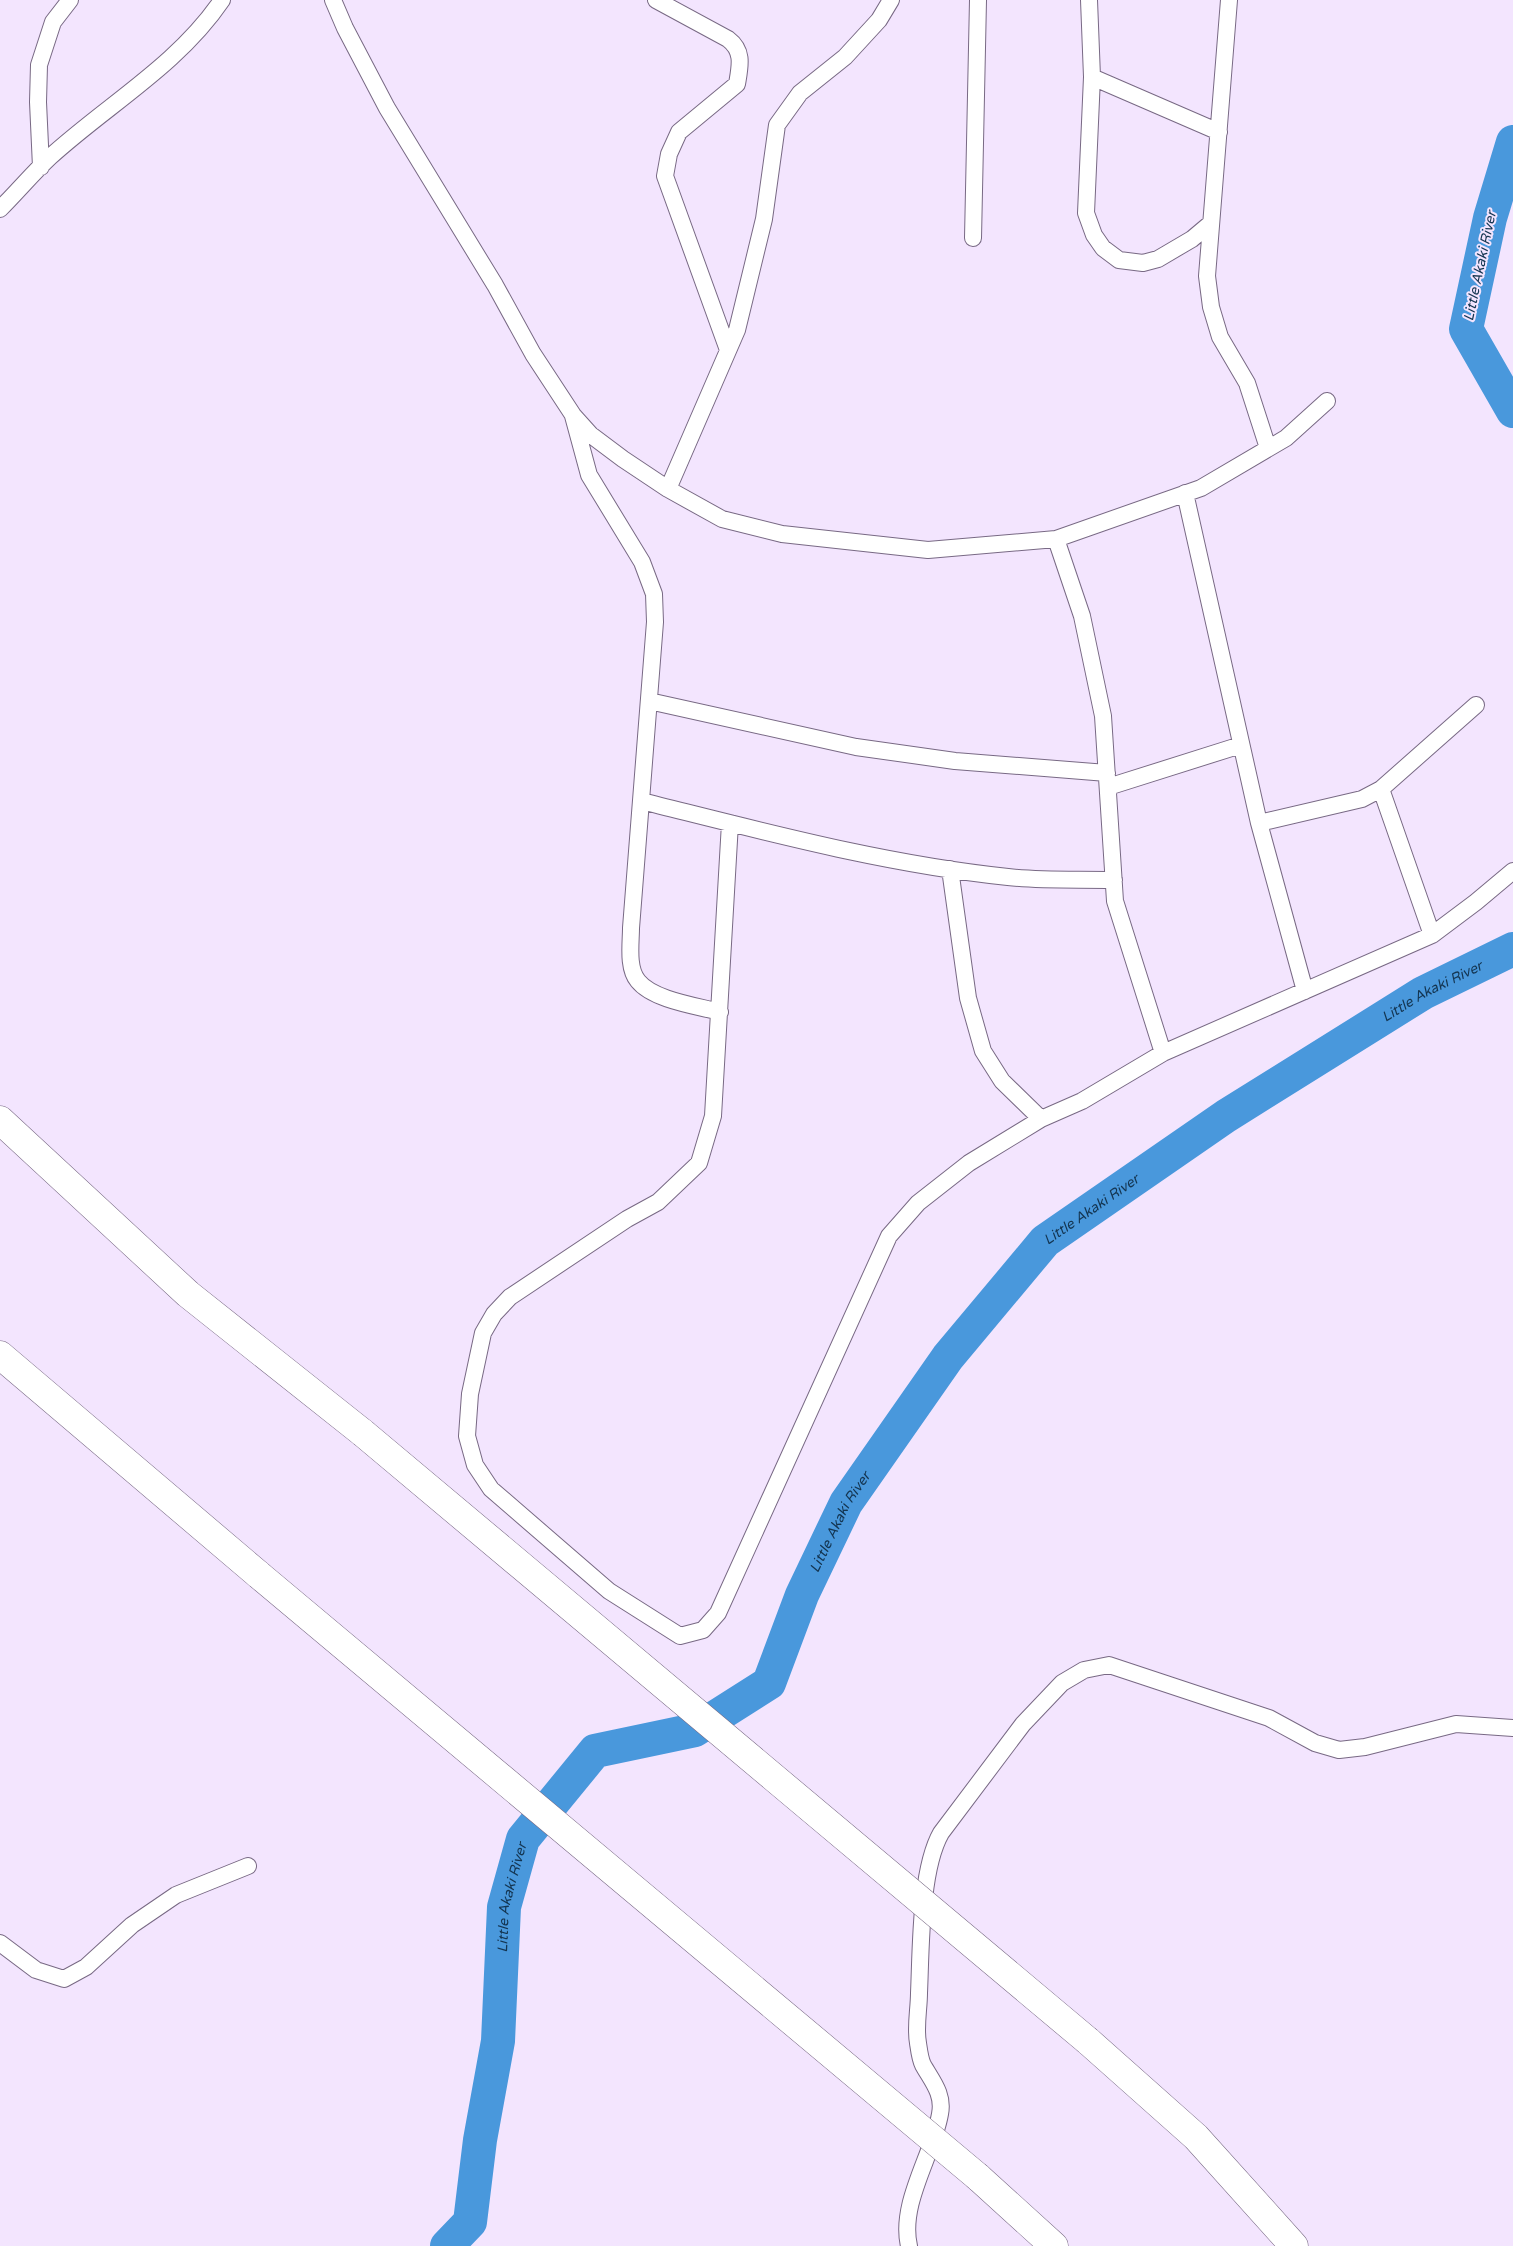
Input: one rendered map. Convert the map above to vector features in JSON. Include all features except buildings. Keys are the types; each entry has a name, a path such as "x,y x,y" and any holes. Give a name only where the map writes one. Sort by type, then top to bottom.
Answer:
{"highway":[{"path":"0,1120 188,1294 363,1433 1088,2041 1196,2137 1290,2244"},
{"path":"0,1355 259,1575 978,2178 1054,2246"}],"street":[{"path":"41,167 38,102 39,65 54,22 70,0"},
{"path":"0,209 41,167 152,75 209,18 222,0"},
{"path":"333,0 345,28 387,108 495,285 532,354 573,415 591,435 668,489 722,518 782,534 928,550 1056,539 1201,488 1286,438 1327,401"},
{"path":"656,0 689,8 736,44 741,59 737,84 679,132 669,154 665,176 728,350"},
{"path":"668,489 737,330 764,219 777,125 800,94 845,57 879,20 891,0"},
{"path":"973,238 978,0"},
{"path":"1089,0 1092,77 1086,213 1094,235 1103,248 1119,260 1143,263 1158,259 1184,244 1211,223"},
{"path":"1229,0 1207,276 1211,307 1220,337 1246,382 1268,448"},
{"path":"1092,77 1218,132"},
{"path":"573,415 589,475 642,562 654,594 649,701 631,928 631,961 637,980 649,990 666,998 720,1012"},
{"path":"1185,493 1259,823 1305,991"},
{"path":"1056,539 1082,616 1103,716 1115,901 1163,1054"},
{"path":"649,701 856,747 1108,780 1241,745"},
{"path":"1259,823 1362,799 1381,789 1476,705"},
{"path":"1381,789 1432,935"},
{"path":"641,801 905,863 1010,877 1114,880"},
{"path":"730,823 713,1116 699,1163 658,1202 627,1219 510,1297 494,1314 483,1333 470,1394 467,1436 475,1465 491,1489 609,1591 680,1636 703,1630 718,1613 889,1236 918,1203 969,1163 1041,1119 1082,1101 1163,1054 1432,935 1513,871"},
{"path":"950,870 968,998 983,1051 1002,1081 1041,1119"},
{"path":"909,2246 909,2215 915,2189 940,2114 939,2089 922,2063 918,2040 921,1947 929,1864 934,1846 941,1833 1023,1724 1062,1683 1084,1670 1109,1665 1269,1718 1315,1743 1339,1750 1365,1747 1456,1724 1513,1728"},
{"path":"0,1942 36,1970 64,1979 86,1966 132,1925 176,1895 248,1866"}],"waterway":[{"name":"Little Akaki River","path":"1513,142 1490,218 1466,329 1513,411"},
{"name":"Little Akaki River","path":"447,2246 470,2222 480,2140 498,2041 504,1907 523,1839 595,1751 695,1730 769,1683 802,1595 846,1503 948,1357 1045,1241 1226,1116 1423,993 1513,949"}]}
